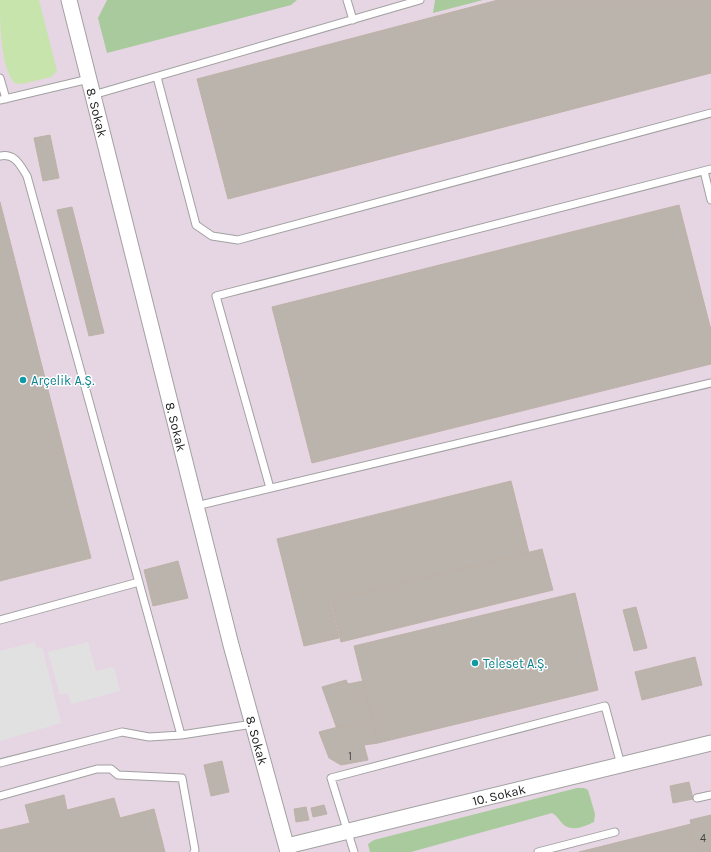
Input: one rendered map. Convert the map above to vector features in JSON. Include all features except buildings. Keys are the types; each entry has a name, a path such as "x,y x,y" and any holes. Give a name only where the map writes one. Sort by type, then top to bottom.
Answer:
{"street":[{"name":"8. Sokak","path":"69,0 231,645 287,849"},
{"name":"10. Sokak","path":"287,849 348,831 711,743"}],"lane":[{"path":"347,0 353,20"},
{"path":"93,95 420,0"},
{"path":"157,77 196,225 212,236 238,240 711,113"},
{"path":"0,78 3,100 89,79"},
{"path":"0,156 10,156 18,162 26,176 181,735"},
{"path":"270,488 216,296 708,170 711,200"},
{"path":"196,506 711,383"},
{"path":"0,620 139,582"},
{"path":"354,852 332,778 605,706 621,765"},
{"path":"0,763 122,732 149,737 181,735 253,724"},
{"path":"0,796 97,769 111,769 118,775 182,778 195,850 194,852"},
{"path":"697,798 711,795"},
{"path":"538,852 615,832"}],"shaded area":[{"path":"0,0 711,0 711,852 0,852"},
{"path":"35,642 36,648 42,647 61,723 0,741 0,651"},
{"path":"88,642 96,671 114,667 120,691 71,704 68,693 60,695 48,652"}],"green space":[{"path":"0,0 39,0 57,71 51,77 22,84 14,83 9,75 3,55"},
{"path":"107,0 297,0 291,5 107,53 98,18"},
{"path":"435,0 483,0 433,13"},
{"path":"577,788 584,788 588,790 595,814 594,822 581,827 568,827 552,813 411,852 370,852 368,844 374,840"}],"place":[{"name":"Arçelik A.Ş.","path":"23,380"},
{"name":"Teleset A.Ş.","path":"475,663"}]}
